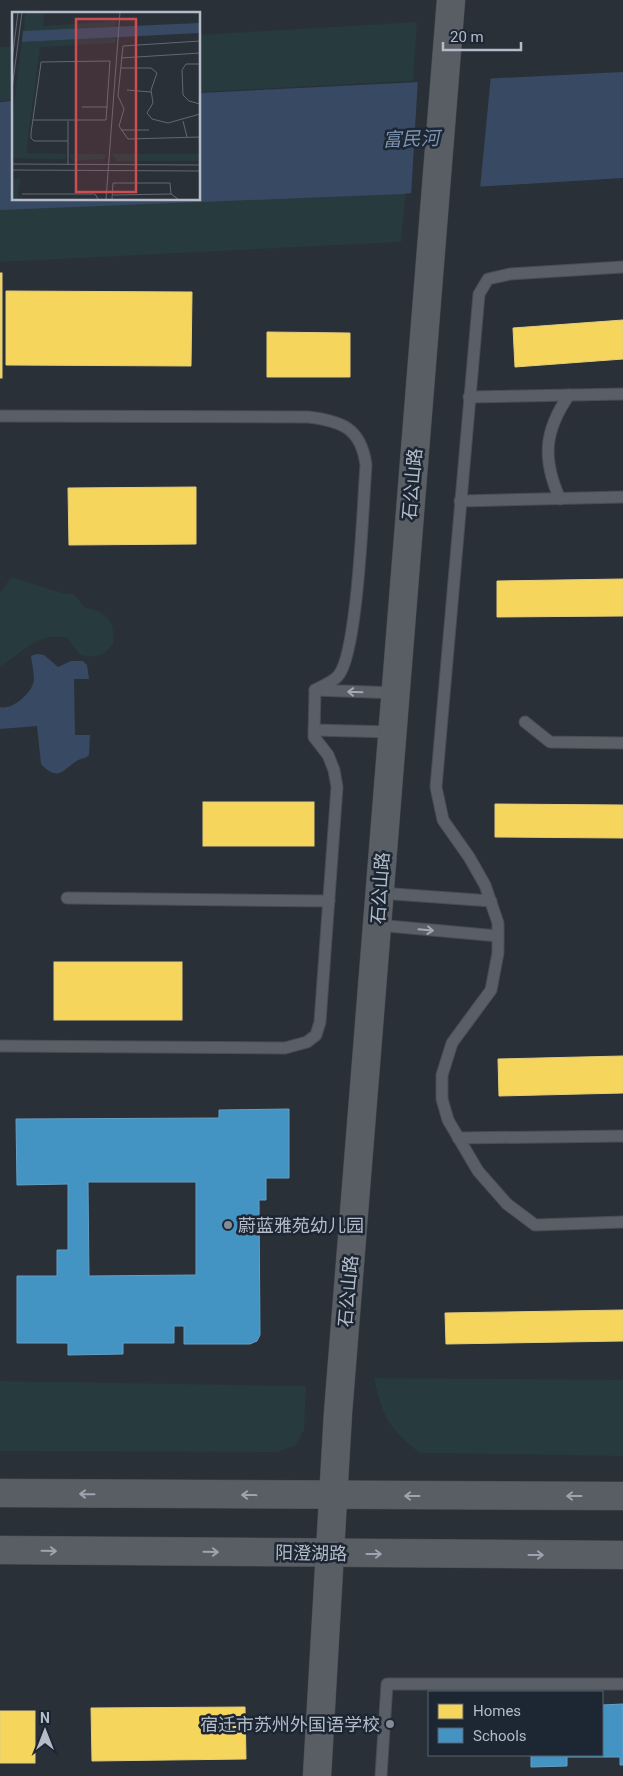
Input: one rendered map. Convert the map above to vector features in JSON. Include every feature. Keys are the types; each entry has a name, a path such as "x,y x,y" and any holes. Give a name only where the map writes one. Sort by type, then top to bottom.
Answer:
{"street":[{"name":"石公山路","path":"317,1776 333,1496 451,0"},
{"path":"0,1492 333,1496 623,1496"},
{"name":"阳澄湖路","path":"0,1550 623,1555"}],"lane":[{"path":"623,267 510,274 488,279 479,294 436,788 443,820 469,857 491,901 498,923 498,953 491,990 452,1042 442,1076 442,1098 448,1120 478,1171 507,1204 534,1225 623,1222"},
{"path":"469,397 623,394"},
{"path":"560,499 551,478 548,446 551,426 556,414 570,395"},
{"path":"0,416 308,417 332,420 348,427 356,436 364,452 366,465 353,619 346,660 338,677 315,690"},
{"path":"460,501 623,497"},
{"path":"315,690 396,693"},
{"path":"0,1046 284,1048 307,1042 316,1035 320,1022 337,787 334,770 328,754 314,737 315,690"},
{"path":"525,722 550,742 623,743"},
{"path":"314,730 392,732"},
{"path":"380,893 491,901"},
{"path":"67,898 329,901"},
{"path":"377,926 498,936"},
{"path":"458,1138 623,1136"},
{"path":"381,1776 388,1684 623,1684"}],"green space":[{"path":"417,22 413,81 200,92 200,35"},
{"path":"0,47 12,47 12,100 0,101"},
{"path":"407,179 401,242 0,262 0,201 200,199"},
{"path":"11,577 62,593 74,594 85,608 99,612 108,619 113,630 113,644 106,652 98,656 85,656 80,655 67,638 47,638 31,644 0,666 0,593"},
{"path":"374,1378 623,1380 623,1456 420,1453 388,1421 380,1403"},
{"path":"0,1381 306,1386 304,1430 296,1445 278,1452 0,1451"}],"water":[{"name":"富民河","path":"623,72 623,178 474,187 403,194 0,210 0,102 12,101 12,200 200,200 200,93"},
{"path":"37,654 44,655 58,667 71,661 83,661 87,665 89,679 74,679 75,735 90,735 89,755 57,773 52,773 41,764 37,726 0,729 0,707 10,706 21,700 33,685 34,677 31,656"}],"pier":[{"path":"491,75 480,189 411,196 418,78"}],"building: Homes":[{"path":"0,273 2,273 2,378 0,378"},
{"path":"6,291 192,292 191,366 6,365"},
{"path":"623,320 623,359 515,367 513,328"},
{"path":"267,332 350,333 350,377 267,377"},
{"path":"196,487 196,544 69,545 68,488"},
{"path":"623,579 623,616 497,617 497,581"},
{"path":"203,802 314,802 314,846 203,846"},
{"path":"495,804 623,805 623,838 495,837"},
{"path":"54,962 182,962 182,1020 54,1020"},
{"path":"623,1056 623,1093 499,1096 498,1059"},
{"path":"623,1310 623,1341 446,1344 445,1313"},
{"path":"245,1707 246,1759 92,1761 91,1708"},
{"path":"0,1711 35,1711 35,1763 0,1763"}],"building: Schools":[{"name":"蔚蓝雅苑幼儿园","path":"289,1109 289,1178 266,1178 266,1200 259,1200 260,1335 257,1341 250,1344 184,1344 184,1326 174,1326 174,1343 123,1343 123,1354 68,1355 68,1343 17,1343 17,1276 57,1276 57,1250 68,1250 68,1184 17,1185 16,1119 219,1118 219,1110","holes":["88,1182 196,1182 196,1275 89,1276"]},
{"path":"623,1704 623,1765 620,1765 620,1757 567,1757 567,1766 531,1767 531,1756 603,1756 603,1705"}],"place":[{"name":"蔚蓝雅苑幼儿园","path":"228,1225"},
{"name":"宿迁市苏州外国语学校","path":"390,1724"}]}
